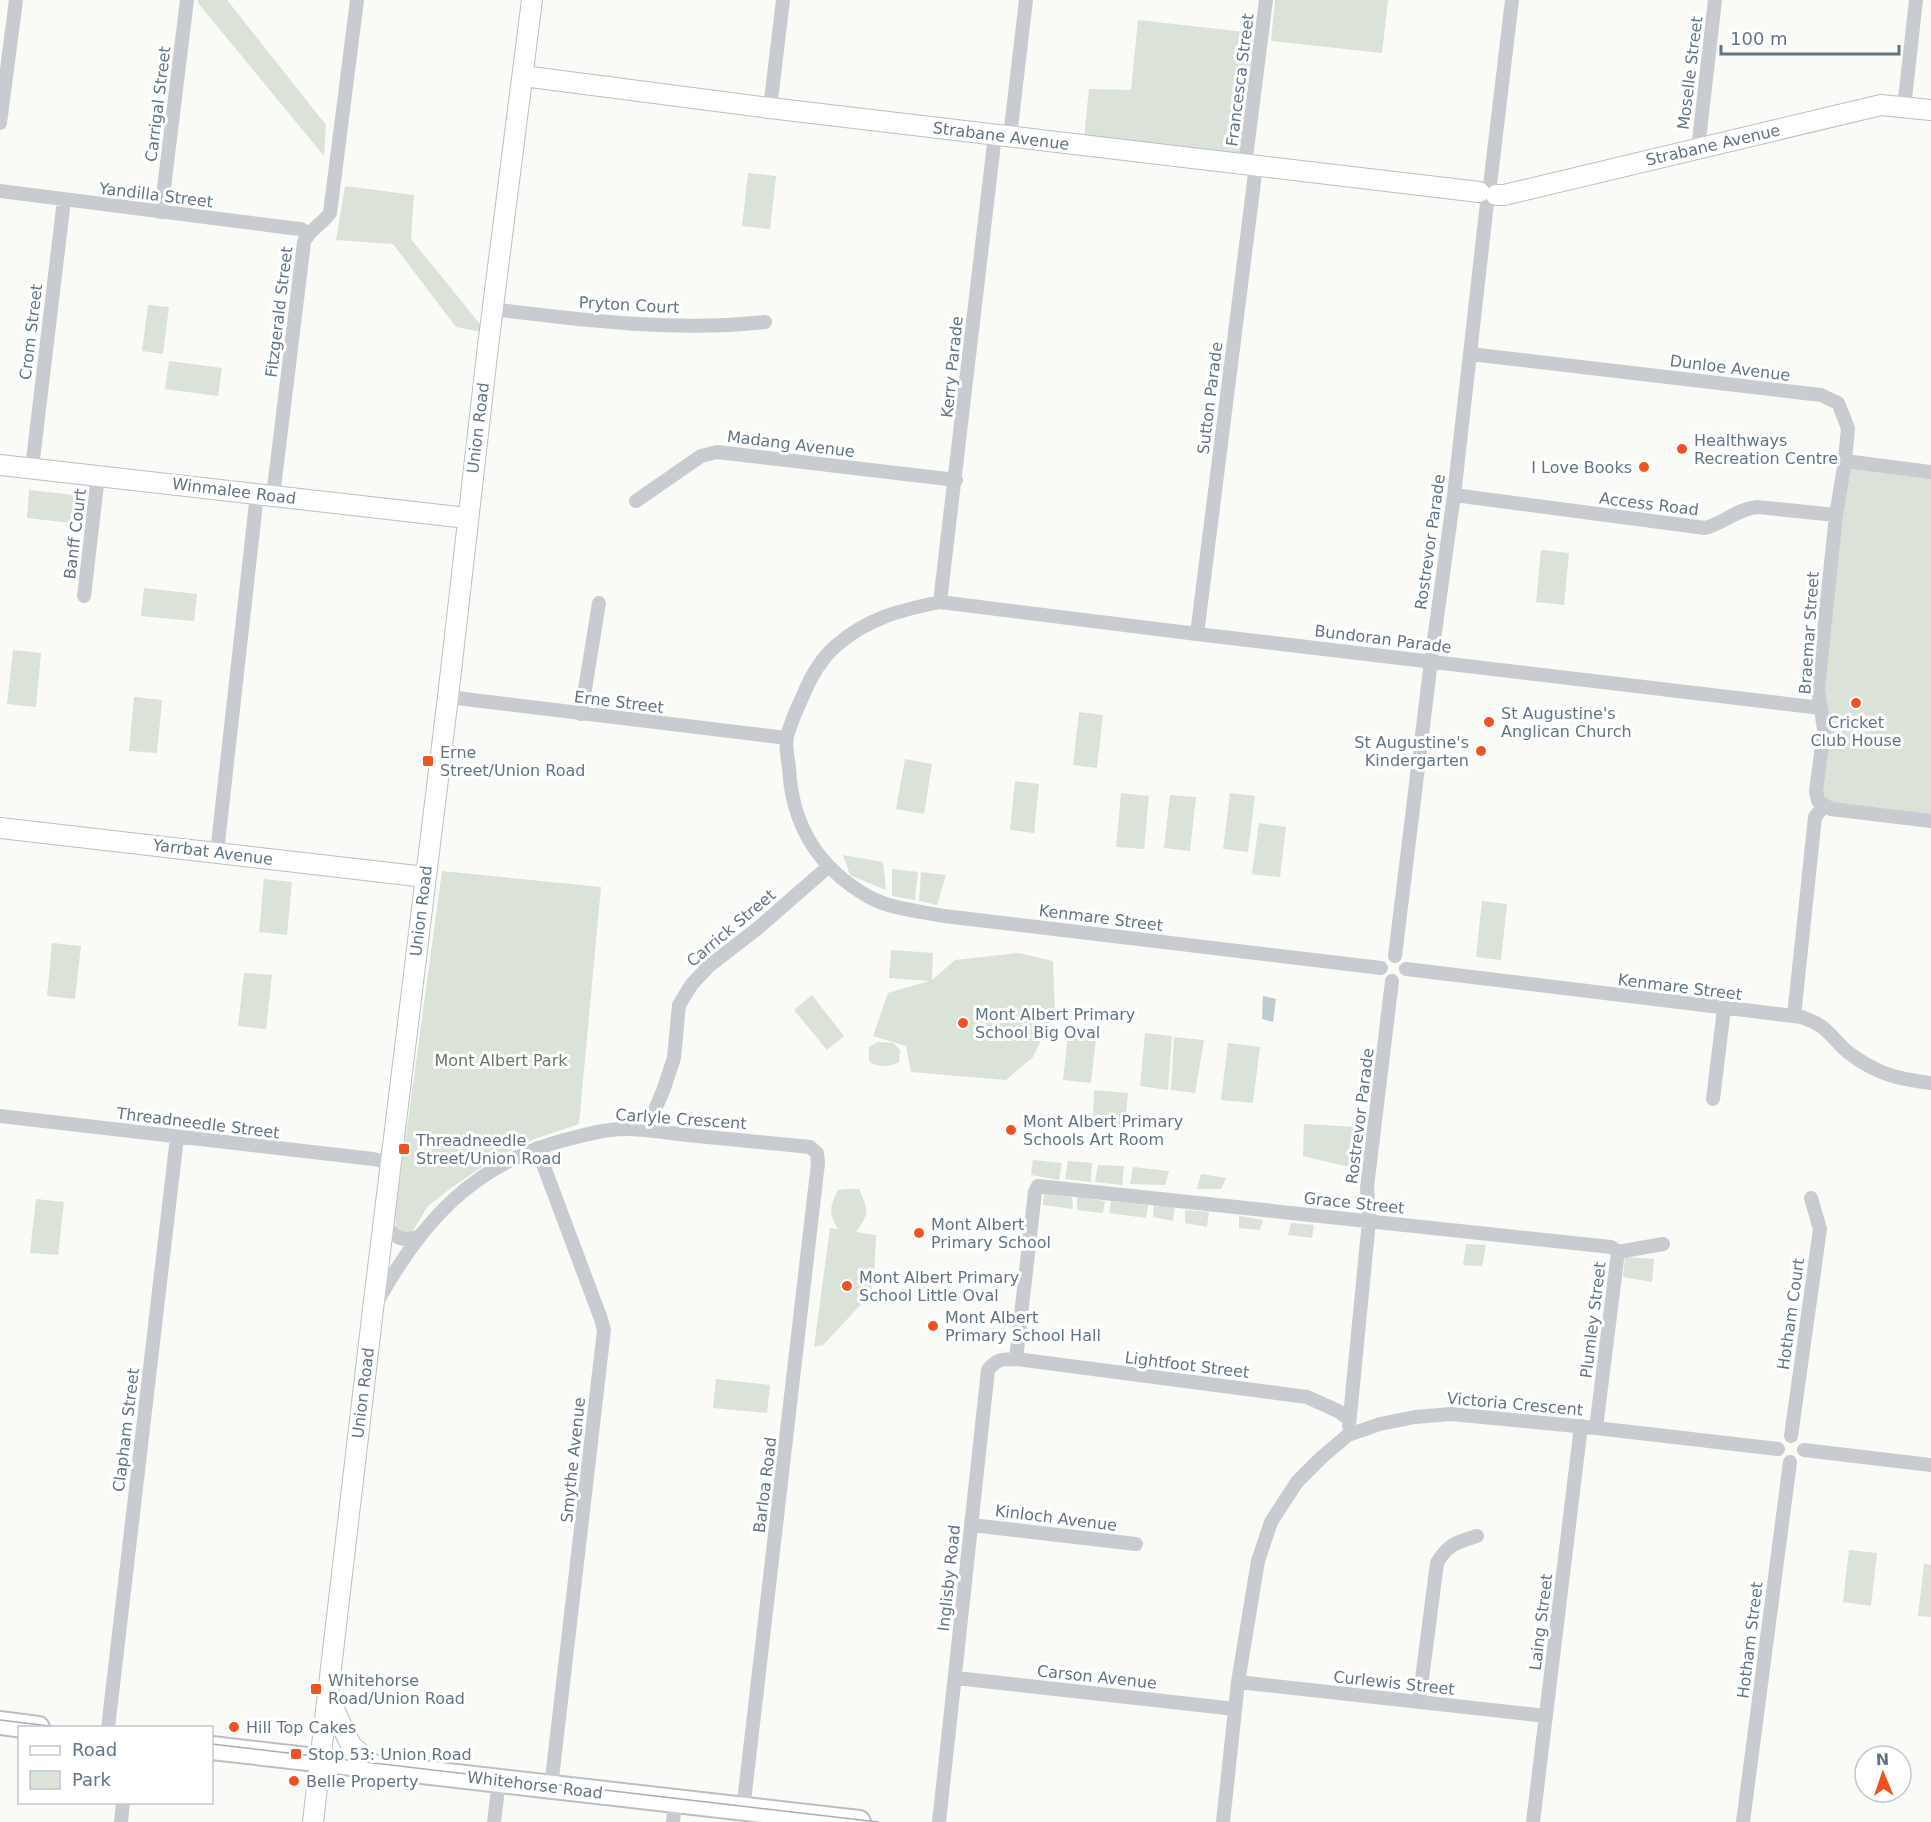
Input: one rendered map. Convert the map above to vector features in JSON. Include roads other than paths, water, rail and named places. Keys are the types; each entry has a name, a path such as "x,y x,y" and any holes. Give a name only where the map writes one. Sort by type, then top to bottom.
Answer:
{"main road":[{"path":"0,1723 23,1726"},
{"name":"Whitehorse Road","path":"213,1748 551,1787 674,1812 743,1809 785,1818 860,1822"}],"street":[{"path":"0,123 16,0"},
{"name":"Carrigal Street","path":"162,212 188,0"},
{"name":"Fitzgerald Street","path":"217,852 265,495 304,242 307,234 324,222 330,213 357,0"},
{"name":"Union Road","path":"313,1822 448,698 492,309 532,0"},
{"path":"770,108 783,0"},
{"name":"Kerry Parade","path":"940,602 1002,135 1026,0"},
{"name":"Francesca Street","path":"1251,165 1266,0"},
{"name":"Rostrevor Parade","path":"1395,956 1454,495 1512,0"},
{"name":"Moselle Street","path":"1698,149 1715,0"},
{"path":"1904,108 1916,0"},
{"name":"Strabane Avenue","path":"523,76 1488,194 1698,149 1881,105 1931,110"},
{"name":"Sutton Parade","path":"1197,634 1251,165"},
{"name":"Yandilla Street","path":"0,191 301,229 307,234"},
{"name":"Crom Street","path":"32,468 64,200"},
{"name":"Pryton Court","path":"492,309 597,322 731,326 765,322"},
{"name":"Dunloe Avenue","path":"1470,354 1821,395 1838,403 1848,428 1845,461"},
{"name":"Madang Avenue","path":"636,501 701,456 717,452 956,480"},
{"path":"1845,461 1931,472"},
{"name":"Braemar Street","path":"1824,806 1818,801 1816,791 1824,730 1818,689 1836,515 1845,461"},
{"name":"Winmalee Road","path":"0,465 467,518"},
{"name":"Banff Court","path":"84,596 98,476"},
{"name":"Access Road","path":"1454,495 1705,528 1717,525 1748,508 1757,507 1836,515"},
{"name":"Bundoran Parade","path":"787,738 807,684 817,667 836,645 872,620 902,610 940,602 1821,708"},
{"path":"581,714 599,603"},
{"name":"Erne Street","path":"448,698 787,738"},
{"name":"Kenmare Street","path":"787,738 790,784 799,823 812,846 828,867 836,875 871,898 894,906 944,916 1381,968"},
{"path":"1794,1016 1815,817 1824,806 1831,809 1931,821"},
{"name":"Yarrbat Avenue","path":"0,828 425,877"},
{"name":"Carrick Street","path":"645,1131 663,1091 674,1058 680,1005 692,984 709,966 758,928 828,867"},
{"path":"1395,956 1403,960 1406,969 1402,977 1392,981 1384,976 1381,968 1384,960 1395,956"},
{"name":"Kenmare Street","path":"1406,969 1794,1016 1818,1024 1848,1052 1885,1074 1931,1083"},
{"name":"Rostrevor Parade","path":"1348,1435 1369,1221 1367,1187 1392,981"},
{"path":"1713,1099 1724,1009"},
{"name":"Threadneedle Street","path":"0,1116 373,1159 391,1163"},
{"name":"Carlyle Crescent","path":"373,1309 395,1270 420,1236 458,1194 495,1167 537,1148 611,1130 645,1131 810,1147 817,1153 818,1163"},
{"name":"Clapham Street","path":"108,1726 177,1137"},
{"name":"Smythe Avenue","path":"537,1148 602,1319 604,1330 551,1787"},
{"name":"Barloa Road","path":"743,1809 818,1163"},
{"name":"Grace Street","path":"1016,1359 1035,1192 1038,1186 1611,1247 1618,1252 1664,1244"},
{"name":"Hotham Court","path":"1791,1436 1820,1229 1811,1198"},
{"path":"384,1221 389,1230 399,1238 408,1240 420,1236"},
{"name":"Plumley Street","path":"1596,1428 1618,1252"},
{"name":"Inglisby Road","path":"939,1822 988,1370 993,1363 1002,1359 1016,1359"},
{"name":"Lightfoot Street","path":"1016,1359 1307,1397 1338,1411 1349,1419"},
{"name":"Victoria Crescent","path":"1222,1822 1238,1682 1258,1561 1271,1522 1297,1482 1348,1435 1380,1424 1415,1417 1451,1414 1581,1426 1778,1449"},
{"name":"Laing Street","path":"1533,1822 1581,1426"},
{"path":"1791,1436 1801,1440 1804,1450 1800,1459 1790,1462 1782,1458 1778,1449 1782,1440 1791,1436"},
{"path":"1804,1450 1931,1465"},
{"name":"Hotham Street","path":"1743,1822 1790,1462"},
{"name":"Kinloch Avenue","path":"972,1525 1136,1544"},
{"path":"1419,1702 1437,1563 1445,1550 1457,1542 1478,1536"},
{"name":"Carson Avenue","path":"956,1678 1235,1709"},
{"name":"Curlewis Street","path":"1238,1682 1546,1716"},
{"path":"328,1697 351,1745 375,1767"},
{"path":"494,1822 499,1781"},
{"path":"121,1822 123,1804"}],"tram line":[{"path":"0,1720 50,1726"},
{"path":"213,1744 878,1822"}],"place":[{"name":"Healthways Recreation Centre","path":"1682,449"},
{"name":"I Love Books","path":"1644,467"},
{"name":"Cricket Club House","path":"1856,703"},
{"name":"St Augustine's Anglican Church","path":"1489,722"},
{"name":"St Augustine's Kindergarten","path":"1481,751"},
{"name":"Erne Street/Union Road","path":"428,761"},
{"name":"Mont Albert Primary School Big Oval","path":"963,1023"},
{"name":"Mont Albert Primary Schools Art Room","path":"1011,1130"},
{"name":"Threadneedle Street/Union Road","path":"404,1149"},
{"name":"Mont Albert Primary School","path":"919,1233"},
{"name":"Mont Albert Primary School Little Oval","path":"847,1286"},
{"name":"Mont Albert Primary School Hall","path":"933,1326"},
{"name":"Whitehorse Road/Union Road","path":"316,1689"},
{"name":"Hill Top Cakes","path":"234,1727"},
{"name":"Stop 53: Union Road","path":"296,1754"},
{"name":"Belle Property","path":"294,1781"}],"park label":[{"name":"Mont Albert Park","path":"501,1060"}]}
